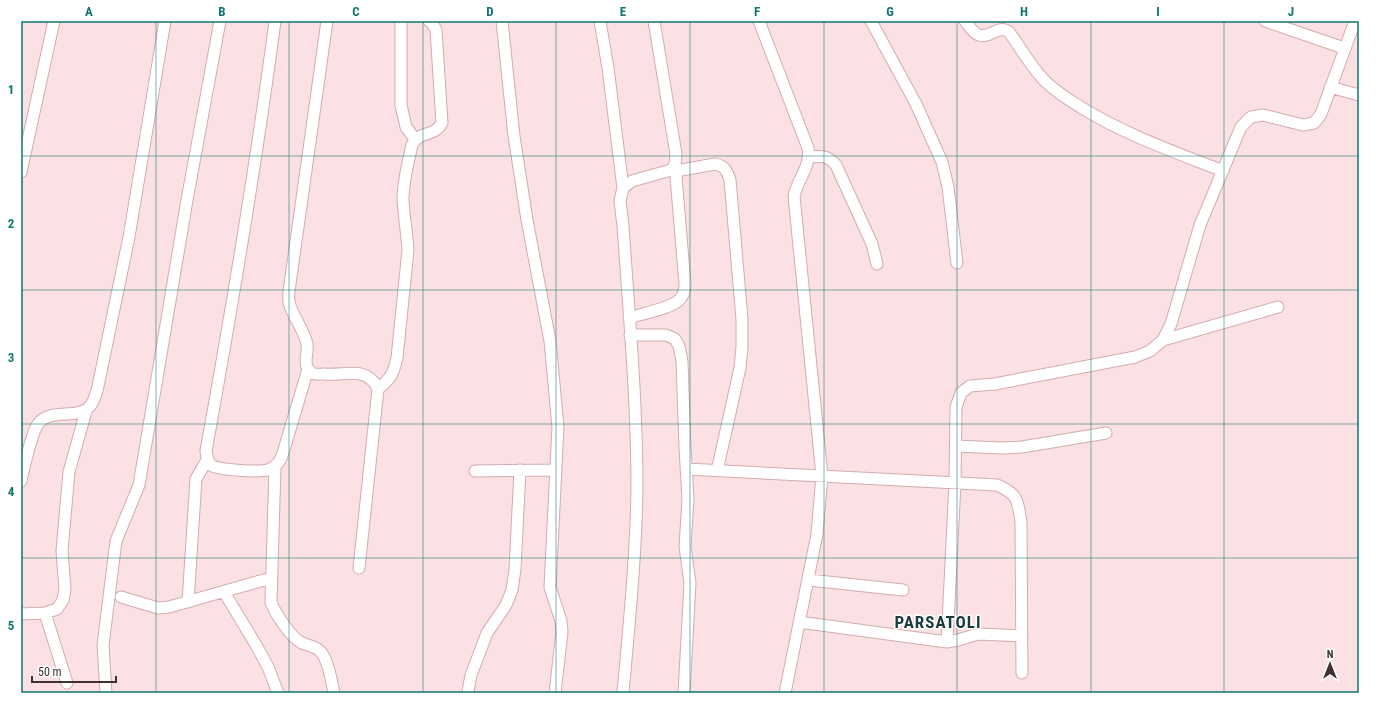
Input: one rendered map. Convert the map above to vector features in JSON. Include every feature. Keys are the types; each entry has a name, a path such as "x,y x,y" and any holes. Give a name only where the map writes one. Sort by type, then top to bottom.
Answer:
{"street":[{"path":"21,172 54,21"},
{"path":"21,614 45,614 57,609 63,600 65,590 62,551 69,472 86,411 92,405 97,391 127,245 165,21"},
{"path":"106,693 103,645 116,541 139,485 187,200 220,21"},
{"path":"275,21 266,92 228,328 206,451 207,460 212,466 223,468 269,470 276,466 281,460 308,369"},
{"path":"327,21 289,294 289,303 308,346 306,362 308,369 313,374 331,375 359,373 369,376 378,388 359,568"},
{"path":"401,21 401,105 406,126 415,139"},
{"path":"378,388 390,379 394,372 397,358 408,250 403,201 404,186 412,145 415,139 433,133 439,129 442,123 436,30 429,21"},
{"path":"502,21 514,136 527,220 550,341 558,427 550,587 561,621 562,632 555,693"},
{"path":"600,21 608,68 623,188 620,201 623,226 636,435 637,489 633,585 623,693"},
{"path":"629,318 674,304 681,298 684,292 685,284 676,154 654,21"},
{"path":"759,21 803,132 810,157 807,166 796,186 794,196 822,476 817,534 809,580 785,693"},
{"path":"871,21 916,104 942,162 948,187 957,263"},
{"path":"966,21 973,31 979,35 986,35 1000,29 1005,29 1009,32 1042,78 1066,98 1106,123 1223,171"},
{"path":"1265,21 1344,48"},
{"path":"947,642 955,483 956,407 961,393 970,386 995,384 1136,356 1150,351 1163,340 1171,324 1200,225 1241,128 1251,117 1263,115 1303,125 1314,123 1321,114 1355,21"},
{"path":"1330,87 1359,95"},
{"path":"810,157 824,156 831,159 836,165 872,244 877,264"},
{"path":"623,188 632,181 676,168 715,164 721,165 727,170 730,180 742,319 742,347 740,368 717,471"},
{"path":"1163,340 1278,307"},
{"path":"630,335 666,335 675,339 679,346 682,361 688,498 685,546 690,583 684,693"},
{"path":"21,481 37,425 46,416 86,411"},
{"path":"956,446 1001,448 1022,447 1106,433"},
{"path":"188,602 196,479 207,460"},
{"path":"276,466 271,602 274,611 294,636 302,643 310,645 322,653 325,658 334,693"},
{"path":"469,693 468,691 471,675 487,633 506,605 512,590 515,569 520,470"},
{"path":"475,471 556,470"},
{"path":"686,470 996,485 1008,490 1017,499 1021,522 1022,673"},
{"path":"121,597 158,608 169,607 271,578"},
{"path":"809,580 903,590"},
{"path":"224,592 268,667 278,693"},
{"path":"45,614 67,683"},
{"path":"799,622 947,642 978,634 1022,636"}],"district":[{"name":"PARSATOLI","path":"938,622"}]}
